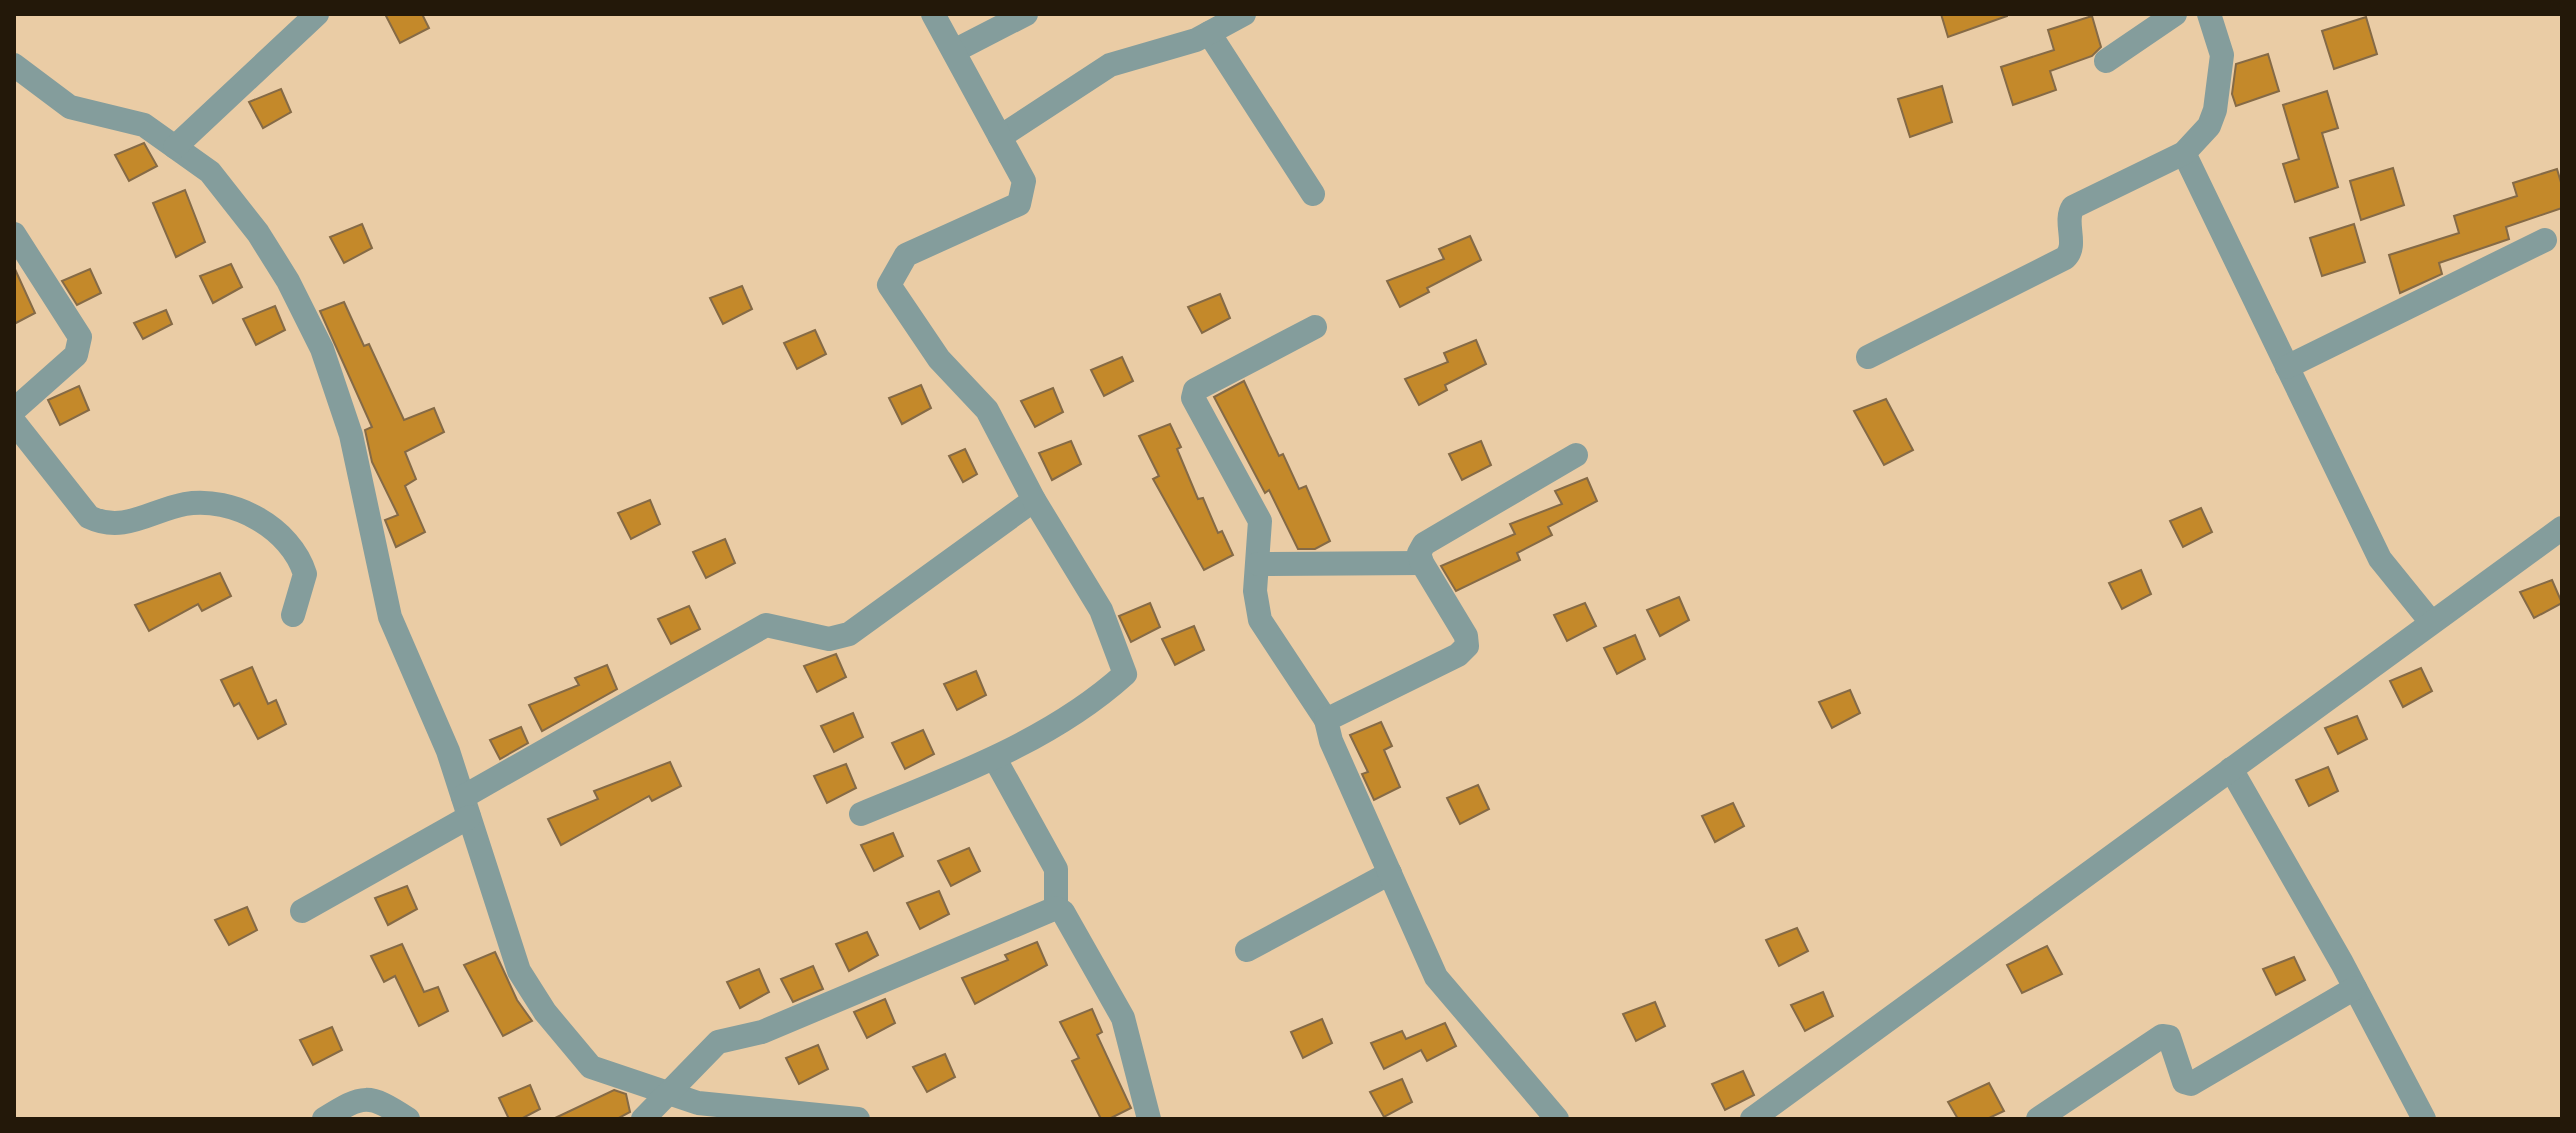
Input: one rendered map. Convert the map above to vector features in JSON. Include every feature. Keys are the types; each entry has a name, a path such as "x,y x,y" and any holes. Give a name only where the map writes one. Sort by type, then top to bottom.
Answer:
{"street":[{"path":"175,147 317,14"},
{"path":"861,814 995,759 1101,696 1125,674 1101,610 1034,500 987,410 939,359 889,285 906,255 1019,204 1024,181 933,14"},
{"path":"954,51 1026,14"},
{"path":"1000,137 1110,65 1209,33 1244,14"},
{"path":"2106,61 2175,14"},
{"path":"1868,357 2065,258 2071,249 2069,214 2073,207 2184,153 2209,126 2215,110 2222,55 2209,14"},
{"path":"1209,33 1313,194"},
{"path":"14,65 70,107 144,125 210,172 258,233 288,281 322,349 351,435 390,617 448,751 519,971 545,1012 591,1067 667,1093 698,1103 858,1119"},
{"path":"2184,153 2380,559 2431,622"},
{"path":"14,234 80,337 76,355 14,410"},
{"path":"2287,367 2545,240"},
{"path":"1315,327 1195,390 1193,398 1260,521 1255,605 1260,620 1326,720 1331,741 1436,977 1557,1119"},
{"path":"14,422 89,517 96,520 124,523 185,504 208,504 229,508 280,532 305,574 293,615"},
{"path":"1326,720 1458,655 1467,646 1466,636 1422,563 1419,553 1424,544 1576,455"},
{"path":"302,911 466,807 766,625 829,639 849,634 1034,500"},
{"path":"1752,1119 2562,528"},
{"path":"1258,564 1422,563"},
{"path":"995,759 1056,869 1056,908"},
{"path":"2231,769 2355,988 2424,1119"},
{"path":"1247,950 1390,873"},
{"path":"643,1119 718,1042 762,1032 1056,908"},
{"path":"1056,908 1063,912 1123,1018 1149,1119"},
{"path":"2038,1119 2162,1036 2169,1037 2184,1082 2191,1084 2355,988"},
{"path":"324,1119 364,1097 377,1099 408,1119"},
{"path":"698,1103 718,1119"}],"building":[{"path":"385,14 422,14 429,28 400,43"},
{"path":"1941,14 2007,14 2007,16 1948,37"},
{"path":"2092,16 2101,47 2092,56 2050,71 2056,90 2013,105 2001,67 2054,50 2048,30"},
{"path":"2366,17 2377,54 2334,69 2322,31"},
{"path":"2268,54 2279,91 2236,106 2232,94 2236,64"},
{"path":"1942,86 1952,122 1910,137 1898,99"},
{"path":"281,89 291,112 263,128 249,102"},
{"path":"2327,91 2338,128 2322,133 2338,187 2295,202 2283,164 2299,159 2283,105"},
{"path":"144,143 157,166 129,181 115,155"},
{"path":"2393,168 2404,205 2361,220 2350,181"},
{"path":"2557,169 2562,186 2562,208 2506,227 2509,239 2439,263 2442,274 2400,293 2389,255 2459,233 2454,216 2517,196 2513,183"},
{"path":"185,190 205,242 176,257 153,203"},
{"path":"362,224 372,248 344,263 330,237"},
{"path":"2354,224 2365,262 2322,276 2310,238"},
{"path":"1470,236 1481,260 1427,288 1429,292 1400,307 1387,281 1444,259 1439,249"},
{"path":"231,264 242,287 213,303 200,276"},
{"path":"14,267 35,313 14,324"},
{"path":"90,269 101,293 77,305 62,281"},
{"path":"742,286 752,309 723,324 710,298"},
{"path":"1220,294 1230,318 1202,333 1188,307"},
{"path":"344,302 364,346 369,344 404,420 434,408 444,432 405,452 416,479 405,486 425,532 396,547 385,520 398,515 372,462 365,430 372,427 320,311"},
{"path":"275,306 285,330 256,345 243,319"},
{"path":"166,310 172,324 143,339 134,323"},
{"path":"815,330 826,354 797,369 784,343"},
{"path":"1476,340 1486,364 1445,385 1447,390 1419,405 1405,379 1448,362 1444,353"},
{"path":"1122,357 1133,381 1104,396 1091,370"},
{"path":"1244,381 1279,456 1283,454 1299,489 1306,486 1330,541 1315,549 1298,549 1269,490 1265,493 1214,397"},
{"path":"921,385 931,408 902,424 889,398"},
{"path":"79,386 89,410 60,425 48,400"},
{"path":"1053,388 1063,412 1035,427 1021,401"},
{"path":"1886,399 1913,450 1884,465 1854,411"},
{"path":"1170,424 1198,499 1203,498 1218,533 1222,531 1233,555 1204,570 1153,479 1159,476 1139,436"},
{"path":"1071,441 1081,464 1052,480 1039,453"},
{"path":"1481,441 1491,465 1462,480 1449,454"},
{"path":"965,449 977,474 963,482 949,456"},
{"path":"1587,478 1597,501 1548,527 1552,535 1517,553 1520,560 1456,591 1441,566 1515,534 1510,524 1562,504 1555,491"},
{"path":"650,500 660,524 631,539 618,513"},
{"path":"2201,508 2212,532 2183,547 2170,521"},
{"path":"725,539 735,563 706,578 693,552"},
{"path":"2141,570 2151,594 2122,609 2109,583"},
{"path":"220,573 231,596 202,611 198,604 149,631 135,605"},
{"path":"2552,580 2562,603 2534,618 2520,592"},
{"path":"1679,597 1689,620 1660,636 1647,610"},
{"path":"1150,603 1160,627 1131,642 1119,616"},
{"path":"1585,603 1596,626 1567,641 1554,615"},
{"path":"689,606 700,629 671,644 658,619"},
{"path":"1194,626 1204,650 1175,665 1162,639"},
{"path":"1635,635 1645,659 1617,674 1604,648"},
{"path":"836,654 846,677 817,692 804,666"},
{"path":"607,665 617,689 542,731 529,705 579,685 575,678"},
{"path":"252,667 268,704 276,700 286,724 258,739 239,703 234,706 221,680"},
{"path":"2421,668 2432,691 2403,707 2390,681"},
{"path":"976,671 986,695 957,710 944,684"},
{"path":"1850,690 1860,713 1832,728 1819,702"},
{"path":"853,713 863,737 834,752 821,726"},
{"path":"2357,716 2367,739 2338,754 2325,728"},
{"path":"1381,722 1392,746 1384,750 1400,787 1374,800 1362,774 1368,772 1350,735"},
{"path":"521,727 528,743 500,759 490,740"},
{"path":"923,730 934,754 905,769 892,743"},
{"path":"670,762 681,786 652,801 649,796 561,845 548,819 598,799 594,791"},
{"path":"846,764 856,788 827,803 814,776"},
{"path":"2328,767 2338,791 2309,806 2296,780"},
{"path":"1478,785 1489,809 1460,824 1447,798"},
{"path":"1733,803 1744,826 1715,842 1702,816"},
{"path":"893,833 903,856 874,871 861,845"},
{"path":"969,848 980,871 951,886 938,861"},
{"path":"407,886 417,909 388,925 375,898"},
{"path":"939,891 949,914 920,929 907,903"},
{"path":"247,907 257,930 229,945 215,920"},
{"path":"1797,928 1808,951 1779,966 1766,940"},
{"path":"867,932 878,955 849,971 836,944"},
{"path":"1037,942 1047,965 975,1004 962,978 1008,960 1005,955"},
{"path":"402,944 424,992 438,987 448,1011 419,1026 395,976 384,982 371,956"},
{"path":"2047,946 2062,974 2022,993 2007,965"},
{"path":"495,952 517,1000 532,1021 503,1036 464,965"},
{"path":"2294,957 2305,980 2276,995 2263,969"},
{"path":"813,966 823,989 793,1002 781,979"},
{"path":"759,969 769,992 740,1008 727,982"},
{"path":"1823,992 1833,1016 1805,1031 1791,1005"},
{"path":"885,999 895,1023 867,1038 854,1012"},
{"path":"1655,1002 1665,1026 1636,1041 1623,1014"},
{"path":"1092,1009 1102,1032 1097,1035 1131,1108 1109,1119 1101,1119 1072,1061 1079,1058 1060,1022"},
{"path":"1322,1019 1332,1043 1303,1058 1291,1032"},
{"path":"1445,1023 1456,1046 1427,1061 1421,1050 1384,1069 1371,1043 1402,1031 1406,1039"},
{"path":"332,1027 342,1050 313,1065 300,1040"},
{"path":"818,1045 828,1069 799,1084 786,1058"},
{"path":"945,1054 955,1077 927,1092 913,1067"},
{"path":"1743,1071 1754,1095 1725,1110 1712,1084"},
{"path":"1402,1079 1412,1102 1384,1117 1370,1092"},
{"path":"1989,1083 2004,1111 1987,1119 1958,1119 1948,1102"},
{"path":"530,1085 540,1109 521,1119 509,1119 499,1098"},
{"path":"614,1090 626,1094 630,1112 617,1119 553,1119"}]}
